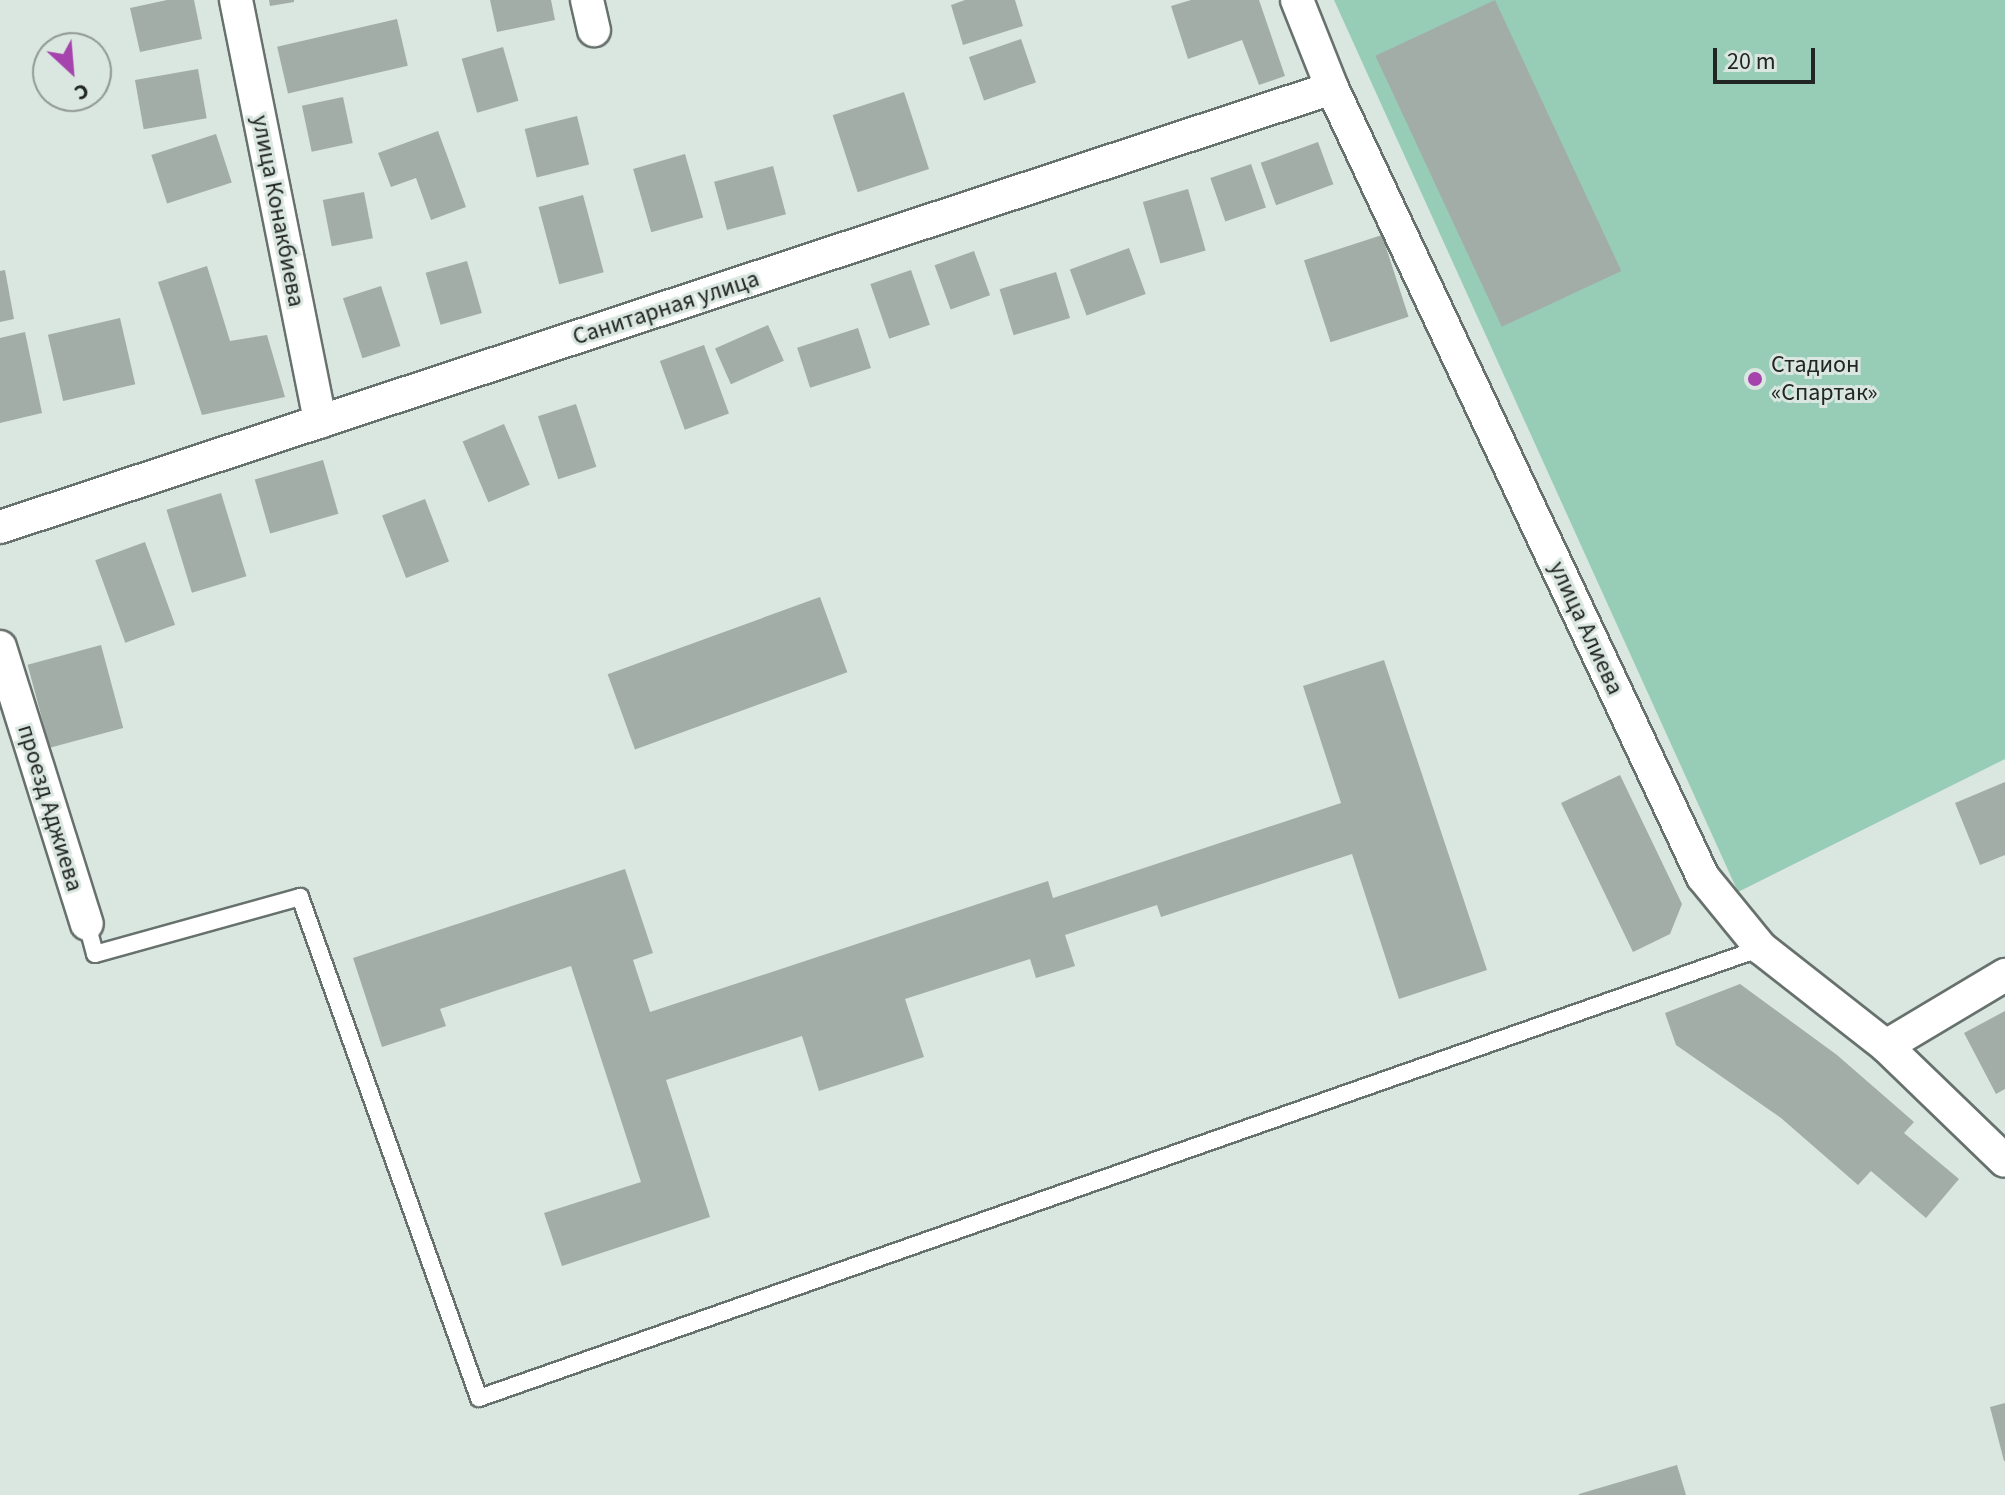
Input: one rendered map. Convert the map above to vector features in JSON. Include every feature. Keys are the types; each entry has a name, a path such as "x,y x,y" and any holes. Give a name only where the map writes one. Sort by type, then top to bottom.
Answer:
{"street":[{"name":"улица Конакбиева","path":"236,0 320,422"},
{"name":"улица Алиева","path":"1297,0 1332,88 1703,877 1761,948 1886,1046 2005,1161"},
{"name":"Санитарная улица","path":"0,527 1332,88"},
{"name":"проезд Аджиева","path":"0,647 87,924"},
{"path":"1886,1046 2005,975"}],"lane":[{"path":"87,924 95,954 300,897 479,1398 1761,948"}],"green space":[{"name":"Стадион «Спартак»","path":"1334,0 2005,0 2005,759 1738,892"}],"building":[{"path":"167,0 194,0 202,39 140,52 130,8"},
{"path":"269,0 294,0 294,2 270,6"},
{"path":"490,0 551,0 555,20 497,32"},
{"path":"965,0 1015,0 1023,26 963,45 951,5"},
{"path":"1191,0 1259,0 1285,76 1259,85 1242,40 1188,59 1171,6"},
{"path":"1495,0 1621,271 1502,327 1375,56"},
{"path":"397,19 408,66 288,93 277,47"},
{"path":"1021,39 1036,82 984,100 969,57"},
{"path":"503,47 518,101 477,113 462,59"},
{"path":"198,69 207,118 144,129 135,80"},
{"path":"904,92 929,169 858,192 833,115"},
{"path":"343,97 353,143 312,152 302,106"},
{"path":"577,116 589,165 537,178 525,129"},
{"path":"438,131 466,207 431,220 416,178 391,187 378,153"},
{"path":"216,134 232,183 167,204 151,155"},
{"path":"1318,142 1333,184 1276,205 1261,163"},
{"path":"685,154 703,217 651,232 633,169"},
{"path":"1251,164 1266,207 1225,221 1210,178"},
{"path":"773,166 786,214 727,230 714,182"},
{"path":"1188,189 1206,251 1160,263 1143,202"},
{"path":"364,192 373,238 332,246 323,200"},
{"path":"583,195 604,272 559,284 539,207"},
{"path":"1382,235 1409,317 1331,342 1304,260"},
{"path":"1129,248 1146,294 1087,316 1070,270"},
{"path":"974,251 990,295 951,310 935,265"},
{"path":"467,261 482,313 441,325 426,273"},
{"path":"207,266 230,341 267,335 285,397 202,415 158,282"},
{"path":"5,270 14,319 0,322 0,271"},
{"path":"911,270 930,325 889,339 870,284"},
{"path":"1056,272 1070,318 1014,335 1000,289"},
{"path":"381,286 400,346 362,358 343,298"},
{"path":"120,318 135,384 63,401 48,335"},
{"path":"768,325 784,361 731,384 715,349"},
{"path":"858,328 871,368 810,388 797,348"},
{"path":"25,332 42,413 0,423 0,338"},
{"path":"704,345 729,414 685,430 660,361"},
{"path":"576,404 596,467 558,479 538,416"},
{"path":"504,424 530,485 488,502 463,442"},
{"path":"323,460 338,514 270,533 255,480"},
{"path":"221,493 246,576 192,593 166,510"},
{"path":"425,499 449,562 406,578 382,515"},
{"path":"145,542 175,625 125,643 95,560"},
{"path":"820,597 847,672 635,749 608,674"},
{"path":"101,645 123,728 50,748 28,665"},
{"path":"1384,660 1487,970 1399,999 1352,854 1161,917 1157,905 1065,935 1075,966 1036,978 1030,959 905,999 924,1057 819,1091 802,1036 666,1080 710,1217 562,1266 544,1213 641,1182 571,966 440,1009 446,1026 382,1047 353,958 625,869 653,953 633,960 650,1012 1048,881 1053,898 1341,803 1303,686"},
{"path":"1620,775 1682,904 1670,934 1633,952 1561,803"},
{"path":"2005,782 2005,855 1980,865 1955,803"},
{"path":"1740,984 1837,1055 1914,1122 1904,1133 1959,1179 1926,1218 1871,1171 1858,1185 1781,1118 1676,1045 1665,1013"},
{"path":"2005,1011 2005,1089 1996,1094 1964,1033"},
{"path":"2005,1403 2005,1461 2004,1461 1990,1407"},
{"path":"1677,1465 1686,1495 1579,1495 1579,1494"}],"place":[{"name":"Стадион «Спартак»","path":"1755,379"}]}
